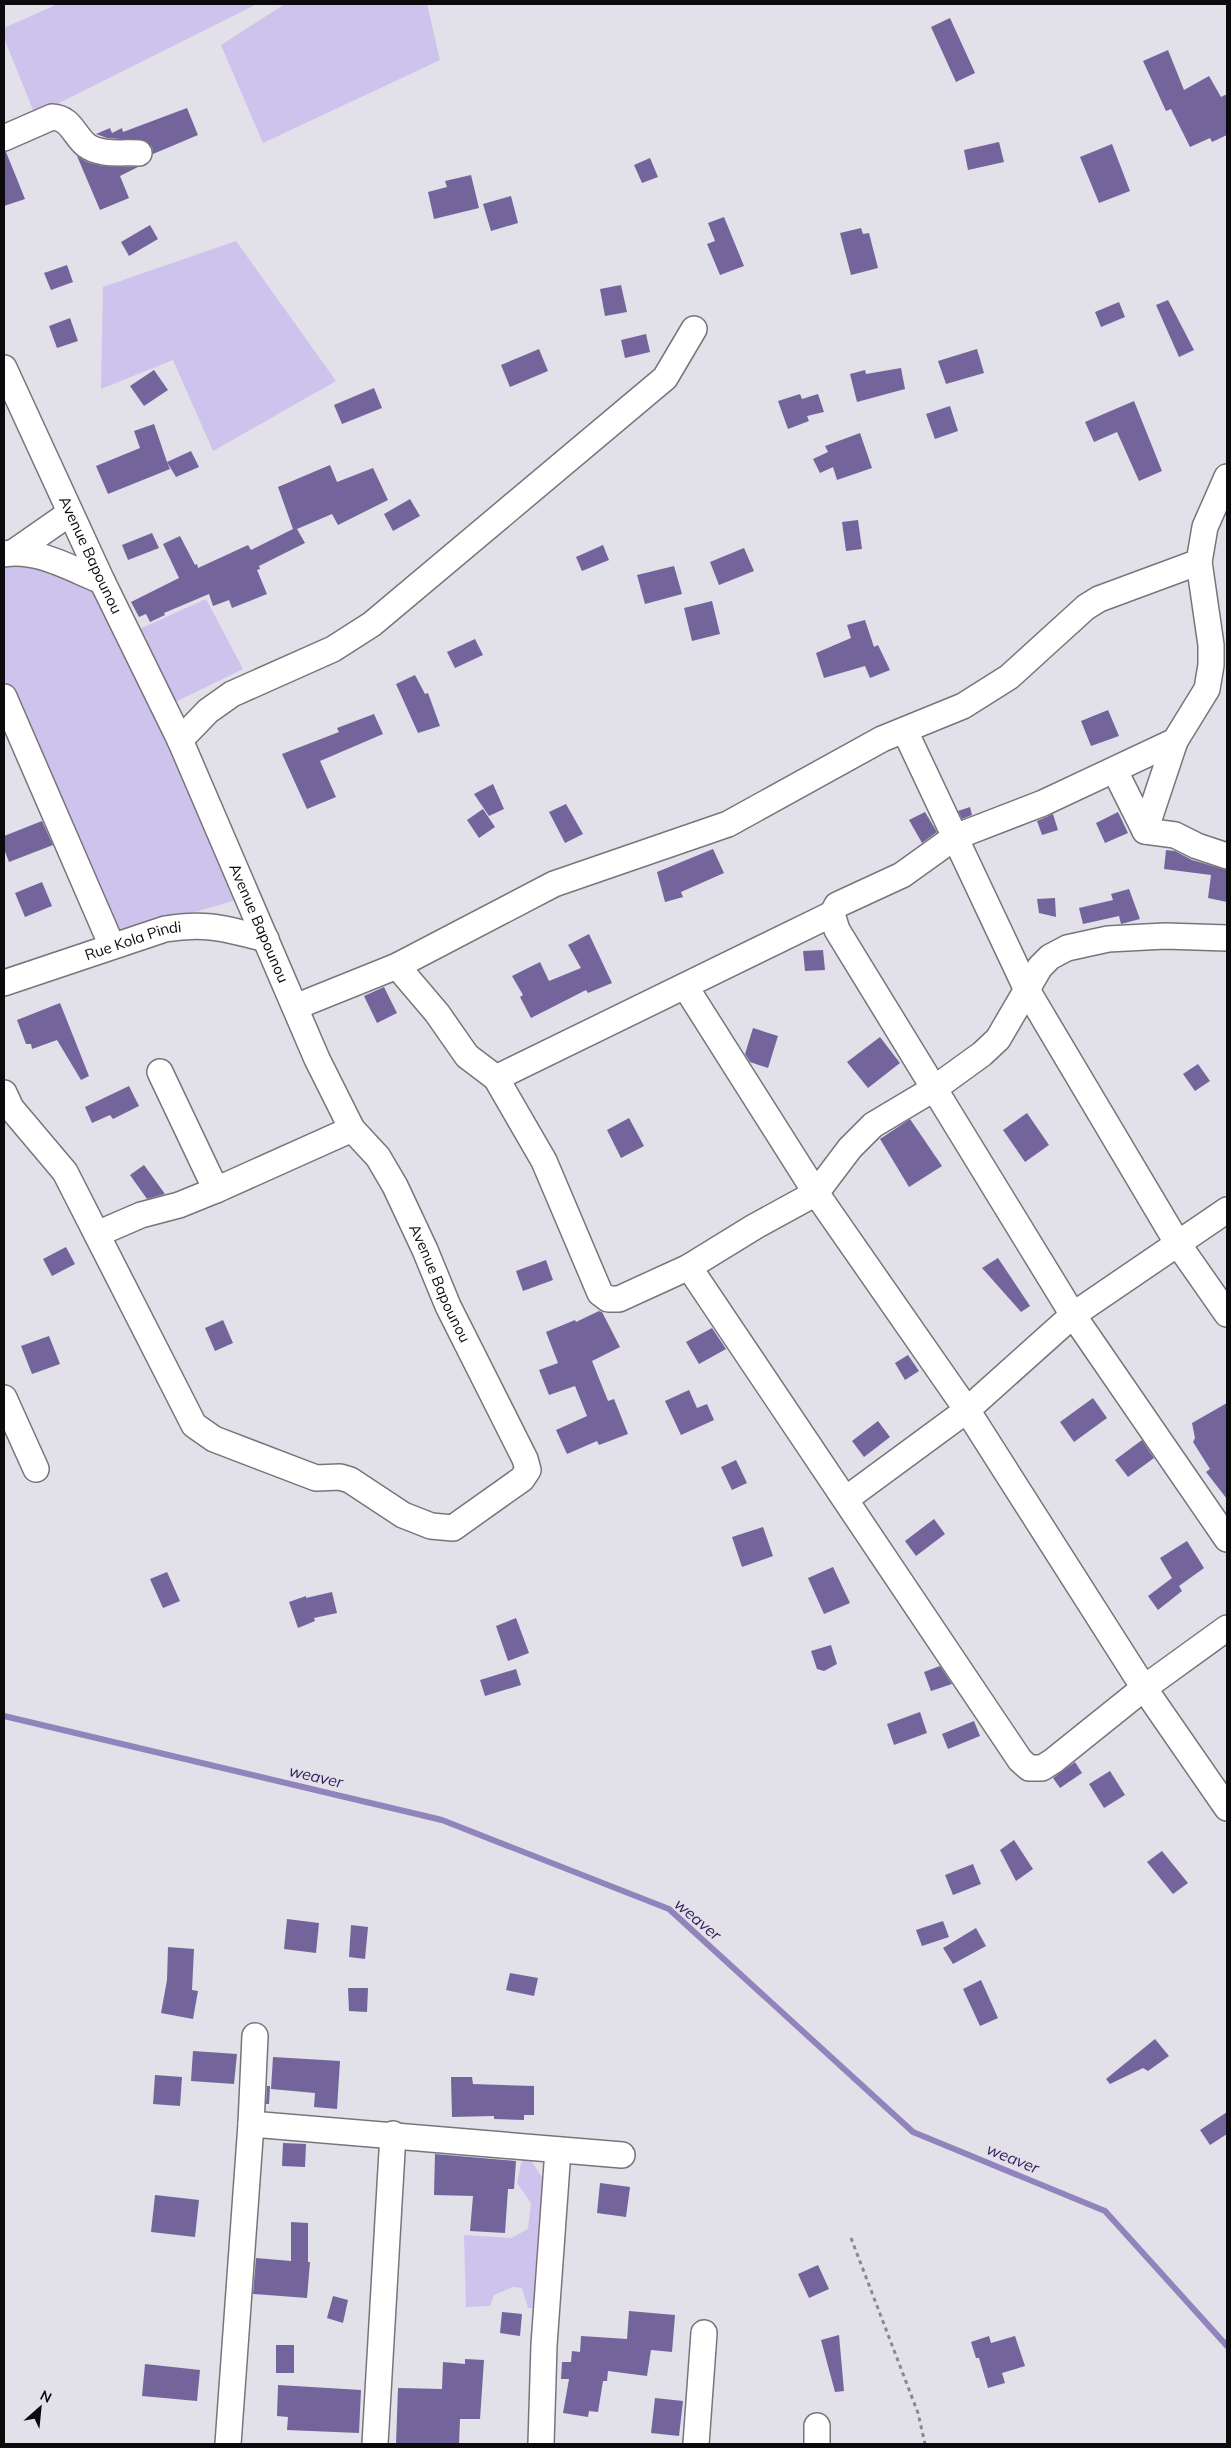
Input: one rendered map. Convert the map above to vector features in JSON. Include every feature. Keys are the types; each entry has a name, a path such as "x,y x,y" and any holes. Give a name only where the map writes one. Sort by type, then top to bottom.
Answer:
{"street":[{"path":"4,138 52,117 60,117 68,121 87,145 100,152 140,153"},
{"path":"180,740 208,711 232,694 333,649 372,624 665,378 694,328"},
{"name":"Avenue Bapounou","path":"4,368 102,581 180,740 317,1059 352,1129 378,1157 395,1186 425,1250 448,1306 525,1459 528,1470 522,1479 453,1528 431,1526 396,1511 350,1480 340,1477 316,1478 214,1439 194,1425 97,1234"},
{"path":"1145,830 1175,741 1207,689 1212,665 1212,645 1199,562 1205,527 1227,477"},
{"path":"9,553 70,513"},
{"path":"9,553 46,558 102,581"},
{"path":"295,1007 397,966 554,884 728,824 877,742 963,706 1009,677 1086,607 1100,599 1199,562"},
{"path":"4,697 112,946"},
{"path":"905,730 1027,990 1178,1244 1227,1314"},
{"path":"496,1078 832,914 837,905 902,875 955,837 1043,803 1175,741"},
{"path":"1115,770 1145,830"},
{"path":"1145,830 1175,835 1197,846 1227,856"},
{"path":"832,914 837,930 1073,1315 1227,1539"},
{"name":"Rue Kola Pindi","path":"4,983 165,929 192,925 220,927 266,939"},
{"path":"397,966 437,1013 467,1056 496,1078 544,1161 600,1293 608,1299 619,1299 689,1267 754,1227 816,1193 850,1148 873,1125 935,1088 998,1040 1040,967 1050,957 1067,948 1108,939 1165,936 1227,938"},
{"path":"686,986 816,1193 967,1410 1144,1688 1227,1808"},
{"path":"160,1072 216,1190"},
{"path":"4,1093 11,1108 65,1172 97,1234 141,1215 179,1205 216,1190 352,1129"},
{"path":"846,1499 967,1410 1073,1315 1227,1210"},
{"path":"689,1267 1020,1760 1030,1768 1042,1768 1053,1761 1144,1688 1227,1628"},
{"path":"4,1398 36,1469"},
{"path":"228,2444 251,2124 255,2036"},
{"path":"251,2124 393,2134 622,2155"},
{"path":"375,2444 393,2134"},
{"path":"541,2444 544,2345 558,2150"},
{"path":"696,2444 704,2333"}],"path":[{"path":"851,2238 918,2413 925,2444"}],"shaded area":[{"path":"58,4 257,4 35,115 4,38 4,28"},
{"path":"285,4 427,4 440,60 263,143 221,45"},
{"path":"236,241 336,381 213,451 173,360 101,389 103,287"},
{"path":"33,561 96,586 240,899 115,935 4,679 4,565"},
{"path":"206,599 243,669 167,706 133,632"},
{"path":"526,2153 546,2183 539,2308 528,2308 522,2288 513,2287 494,2295 490,2306 466,2307 464,2235 511,2238 528,2229 531,2203 517,2183 521,2164"}],"building":[{"path":"950,18 975,73 956,82 931,27"},
{"path":"1168,50 1184,90 1209,76 1221,97 1227,94 1227,135 1212,142 1210,138 1190,147 1171,109 1166,111 1143,61"},
{"path":"187,108 198,135 153,154 152,147 146,141 107,138 96,134 110,128 112,133 122,128 123,132"},
{"path":"999,142 1004,162 968,170 964,150"},
{"path":"1112,144 1130,191 1099,203 1080,157"},
{"path":"4,152 6,152 25,199 4,206"},
{"path":"77,156 87,162 102,166 138,167 120,176 129,198 100,210"},
{"path":"650,158 658,177 642,183 634,165"},
{"path":"471,175 479,208 434,219 428,192 447,187 445,181"},
{"path":"511,196 518,223 491,231 483,204"},
{"path":"724,217 744,266 720,275 707,244 715,241 708,223"},
{"path":"150,225 158,239 129,256 121,242"},
{"path":"861,228 863,234 869,233 878,268 851,275 840,233"},
{"path":"67,265 73,282 51,290 44,273"},
{"path":"621,285 627,312 605,316 600,289"},
{"path":"1168,300 1194,350 1179,357 1156,305"},
{"path":"1119,302 1125,317 1101,327 1095,312"},
{"path":"70,318 78,341 57,348 49,326"},
{"path":"646,334 650,352 625,358 621,340"},
{"path":"539,349 548,371 510,387 501,365"},
{"path":"977,349 984,373 946,384 938,361"},
{"path":"901,368 905,389 857,402 850,374 865,370 866,374"},
{"path":"154,370 168,390 144,406 130,386"},
{"path":"374,388 382,408 342,424 334,405"},
{"path":"800,394 802,399 818,394 824,412 807,416 809,421 788,429 778,401"},
{"path":"1134,401 1162,471 1139,481 1117,432 1094,442 1085,422"},
{"path":"950,406 958,431 935,439 926,414"},
{"path":"154,424 170,469 108,494 96,466 140,448 134,431"},
{"path":"860,433 872,468 837,480 833,467 820,473 813,459 828,452 825,446"},
{"path":"191,451 199,467 176,477 167,462"},
{"path":"330,465 337,482 373,468 388,500 338,525 332,514 297,529 305,543 259,566 260,569 257,570 267,594 232,608 229,600 213,606 209,594 164,613 165,615 150,622 146,614 139,617 131,602 179,578 163,544 180,536 198,568 248,545 251,550 293,529 278,487"},
{"path":"410,499 420,516 393,531 384,514"},
{"path":"858,520 862,549 846,551 842,522"},
{"path":"152,533 159,548 128,560 122,545"},
{"path":"603,545 609,560 582,571 576,557"},
{"path":"744,548 754,571 719,585 710,562"},
{"path":"674,566 682,594 645,604 637,575"},
{"path":"712,601 720,634 692,641 684,608"},
{"path":"865,620 874,647 878,645 890,670 870,678 865,666 824,678 816,653 851,638 847,625"},
{"path":"475,639 483,655 455,668 447,652"},
{"path":"415,675 425,694 428,693 440,726 418,733 396,684"},
{"path":"1108,710 1119,736 1091,746 1081,721"},
{"path":"374,714 383,734 320,761 336,797 307,809 282,754 339,732 337,728"},
{"path":"493,784 504,809 489,816 474,794"},
{"path":"566,804 583,834 565,843 549,812"},
{"path":"970,807 972,815 962,819 958,811"},
{"path":"483,809 495,827 479,838 467,820"},
{"path":"925,812 937,832 922,843 909,820"},
{"path":"1118,812 1128,833 1105,843 1096,823"},
{"path":"1053,814 1058,830 1042,835 1037,821"},
{"path":"42,821 53,845 9,862 4,849 4,836"},
{"path":"713,849 724,873 681,892 683,897 665,902 657,872"},
{"path":"1166,850 1175,851 1192,860 1227,870 1227,902 1208,898 1211,875 1164,869"},
{"path":"42,882 52,906 25,917 15,893"},
{"path":"1129,889 1140,919 1121,924 1119,916 1083,924 1079,908 1113,900 1111,894"},
{"path":"1055,898 1056,917 1039,913 1037,899"},
{"path":"589,934 612,983 588,993 586,990 531,1018 520,997 523,995 512,976 540,962 549,981 581,968 568,945"},
{"path":"823,950 825,970 805,971 803,951"},
{"path":"384,987 397,1013 377,1023 364,996"},
{"path":"60,1003 89,1076 81,1080 57,1040 32,1049 31,1044 26,1044 17,1020"},
{"path":"753,1028 778,1036 768,1068 750,1062 745,1054"},
{"path":"880,1037 900,1063 868,1088 847,1062"},
{"path":"1198,1064 1210,1081 1195,1091 1183,1074"},
{"path":"129,1086 139,1106 113,1119 110,1115 92,1123 85,1107"},
{"path":"1027,1113 1049,1145 1025,1162 1003,1130"},
{"path":"629,1118 644,1146 621,1158 607,1130"},
{"path":"910,1119 942,1166 909,1187 880,1139"},
{"path":"144,1165 165,1194 147,1199 130,1175"},
{"path":"66,1247 75,1264 52,1276 43,1259"},
{"path":"998,1258 1030,1306 1021,1312 982,1268"},
{"path":"546,1260 553,1280 523,1291 516,1271"},
{"path":"599,1311 602,1312 620,1347 592,1361 608,1401 614,1399 628,1434 599,1445 597,1441 567,1454 556,1430 587,1416 575,1386 549,1395 539,1370 558,1363 546,1332 575,1320 576,1322"},
{"path":"223,1320 233,1343 215,1351 205,1328"},
{"path":"712,1328 726,1349 699,1364 686,1342"},
{"path":"49,1336 60,1364 32,1374 21,1346"},
{"path":"908,1355 919,1371 905,1380 895,1363"},
{"path":"689,1390 697,1408 707,1404 714,1420 681,1435 665,1401"},
{"path":"1093,1398 1107,1418 1074,1442 1060,1422"},
{"path":"1227,1403 1227,1499 1206,1472 1210,1469 1193,1442 1195,1438 1192,1423"},
{"path":"878,1421 890,1437 864,1457 852,1441"},
{"path":"1142,1440 1154,1458 1128,1477 1115,1460"},
{"path":"736,1460 747,1483 732,1490 721,1467"},
{"path":"934,1519 945,1534 916,1556 905,1541"},
{"path":"763,1527 773,1556 742,1567 732,1537"},
{"path":"1187,1541 1204,1568 1179,1586 1182,1591 1158,1610 1148,1596 1172,1578 1160,1558"},
{"path":"833,1567 850,1603 824,1614 808,1578"},
{"path":"167,1572 180,1601 163,1608 150,1579"},
{"path":"332,1592 337,1613 314,1618 315,1621 298,1628 289,1602 306,1596 306,1598"},
{"path":"516,1618 529,1653 508,1661 496,1626"},
{"path":"831,1645 837,1664 824,1671 817,1669 811,1651"},
{"path":"940,1666 952,1684 931,1691 924,1672"},
{"path":"516,1669 521,1685 485,1696 480,1680"},
{"path":"920,1712 927,1733 894,1745 887,1724"},
{"path":"974,1721 980,1736 948,1749 942,1734"},
{"path":"1075,1762 1082,1773 1060,1788 1053,1778"},
{"path":"1110,1771 1125,1795 1104,1808 1089,1784"},
{"path":"1014,1840 1033,1869 1016,1881 1000,1850"},
{"path":"1162,1851 1188,1883 1173,1894 1147,1862"},
{"path":"973,1864 981,1884 953,1895 945,1875"},
{"path":"287,1919 319,1923 316,1953 284,1949"},
{"path":"943,1921 949,1937 922,1946 916,1930"},
{"path":"351,1925 368,1927 365,1959 349,1957"},
{"path":"976,1928 986,1946 953,1964 943,1948"},
{"path":"168,1947 194,1949 192,1990 198,1991 193,2019 161,2013 167,1980"},
{"path":"510,1973 538,1978 534,1996 506,1990"},
{"path":"981,1980 998,2018 980,2026 963,1989"},
{"path":"348,1988 368,1988 367,2012 349,2011"},
{"path":"1155,2039 1169,2056 1148,2071 1143,2068 1110,2084 1106,2079"},
{"path":"193,2051 237,2054 234,2084 191,2081"},
{"path":"273,2057 340,2061 337,2109 314,2107 315,2093 271,2089"},
{"path":"155,2075 182,2077 180,2106 153,2104"},
{"path":"451,2077 472,2077 473,2084 534,2086 534,2115 524,2115 524,2120 494,2119 494,2116 452,2117"},
{"path":"267,2086 270,2086 269,2104 266,2104"},
{"path":"1227,2112 1227,2134 1210,2145 1200,2130"},
{"path":"283,2143 306,2144 305,2167 282,2166"},
{"path":"435,2154 516,2161 514,2189 508,2189 505,2233 470,2231 473,2196 434,2195"},
{"path":"600,2183 630,2187 626,2217 597,2213"},
{"path":"155,2195 199,2200 195,2237 151,2232"},
{"path":"291,2222 308,2223 308,2262 310,2262 307,2298 253,2294 256,2258 291,2261"},
{"path":"818,2265 829,2289 809,2298 798,2274"},
{"path":"333,2296 348,2300 343,2323 327,2318"},
{"path":"629,2311 675,2315 672,2352 651,2350 647,2376 608,2371 607,2381 603,2381 598,2412 589,2411 588,2417 563,2413 569,2379 561,2379 562,2362 571,2362 572,2351 580,2352 581,2336 627,2339"},
{"path":"502,2312 522,2314 520,2336 500,2333"},
{"path":"839,2335 844,2391 835,2392 821,2340"},
{"path":"989,2336 991,2343 1015,2336 1025,2366 1002,2373 1005,2383 988,2388 979,2358 976,2358 971,2342"},
{"path":"276,2345 294,2345 294,2373 276,2373"},
{"path":"465,2359 484,2360 480,2419 460,2419 459,2444 396,2444 398,2388 442,2389 443,2362 465,2364"},
{"path":"145,2364 200,2370 197,2401 142,2396"},
{"path":"278,2385 361,2390 359,2433 287,2430 288,2417 277,2416"},
{"path":"655,2398 683,2401 679,2436 651,2433"}],"waterway":[{"name":"weaver","path":"4,1716 442,1820 669,1909 913,2132 1105,2211 1227,2346"}]}
